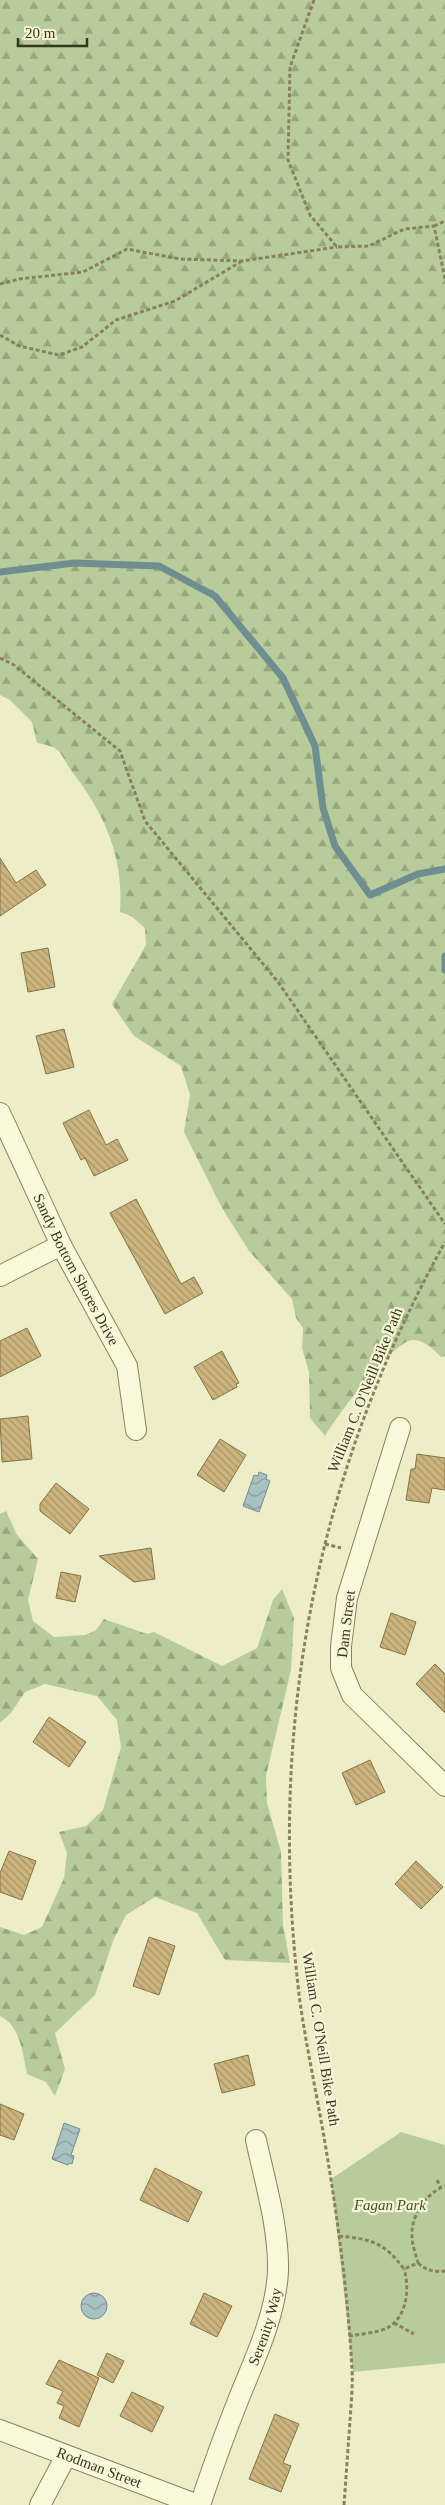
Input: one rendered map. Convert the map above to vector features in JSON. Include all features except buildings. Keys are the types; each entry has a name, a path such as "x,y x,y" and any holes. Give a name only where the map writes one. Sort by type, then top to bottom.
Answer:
{"street":[{"name":"Sandy Bottom Shores Drive","path":"0,1113 61,1245 127,1366 136,1430"},
{"path":"0,1276 61,1245"},
{"name":"Dam Street","path":"400,1428 346,1598 341,1646 341,1668 352,1695 445,1786"},
{"name":"Serenity Way","path":"199,2505 220,2446 265,2334 274,2299 278,2272 276,2244 256,2140"},
{"name":"Rodman Street","path":"0,2430 199,2505"},
{"path":"40,2505 66,2456"}],"path":[{"path":"314,0 290,67 288,160 310,215 337,247"},
{"path":"0,284 19,279 84,272 127,249 180,259 242,261 337,247 369,246 404,229 434,226 445,221"},
{"path":"434,226 445,279"},
{"path":"0,335 19,346 58,355 82,347 116,320 175,301 242,261"},
{"path":"0,658 14,665 120,751 146,821 278,982 445,1224"},
{"name":"William C. O'Neill Bike Path","path":"344,2505 353,2372 339,2236 326,2149 300,2003 291,1909 290,1811 293,1736 304,1641 319,1564 340,1485 362,1421 400,1330 414,1298 445,1242"},
{"path":"437,2180 443,2187 428,2196 416,2215 411,2238 418,2263 425,2269 434,2272 445,2271"},
{"path":"339,2236 372,2240 385,2246 404,2269 407,2290 401,2314 394,2323 387,2328 349,2336"},
{"path":"404,2269 418,2263"},
{"path":"394,2323 414,2334"}],"green space":[{"path":"0,0 445,0 445,1356 441,1357 421,1341 412,1340 403,1344 378,1366 325,1436 310,1418 309,1372 302,1348 303,1328 296,1318 292,1299 249,1251 222,1208 184,1132 190,1095 181,1066 134,1036 112,1004 146,945 145,928 131,916 120,912 119,873 110,838 103,821 60,752 52,747 37,743 32,722 10,700 0,695"},
{"path":"6,1511 17,1535 38,1559 28,1600 33,1621 54,1637 85,1635 95,1631 104,1619 147,1634 154,1632 222,1666 257,1648 273,1600 282,1589 294,1618 291,1670 266,1776 267,1803 281,1852 283,1925 290,1963 225,1960 197,1913 155,1897 126,1915 113,1941 95,1995 55,2033 65,2069 55,2096 46,2082 27,2074 20,2041 12,2026 0,2016 0,1927 24,1935 42,1927 64,1878 67,1853 59,1832 86,1826 103,1810 121,1747 117,1720 97,1696 45,1684 25,1692 11,1713 0,1723 0,1514"},
{"name":"Fagan Park","path":"401,2132 445,2145 445,2363 353,2372 331,2179"}],"water":[{"path":"259,1472 267,1475 266,1479 270,1481 259,1512 243,1506 254,1475 258,1476"},
{"path":"64,2123 80,2129 71,2155 74,2156 72,2164 69,2163 68,2165 52,2159"},
{"path":"94,2293 103,2297 107,2306 103,2315 94,2319 85,2315 81,2306 85,2297"}],"waterway":[{"path":"0,572 74,563 159,566 215,596 283,678 315,746 323,808 335,846 370,895 418,874 445,869"},
{"path":"445,956 445,970"}]}
